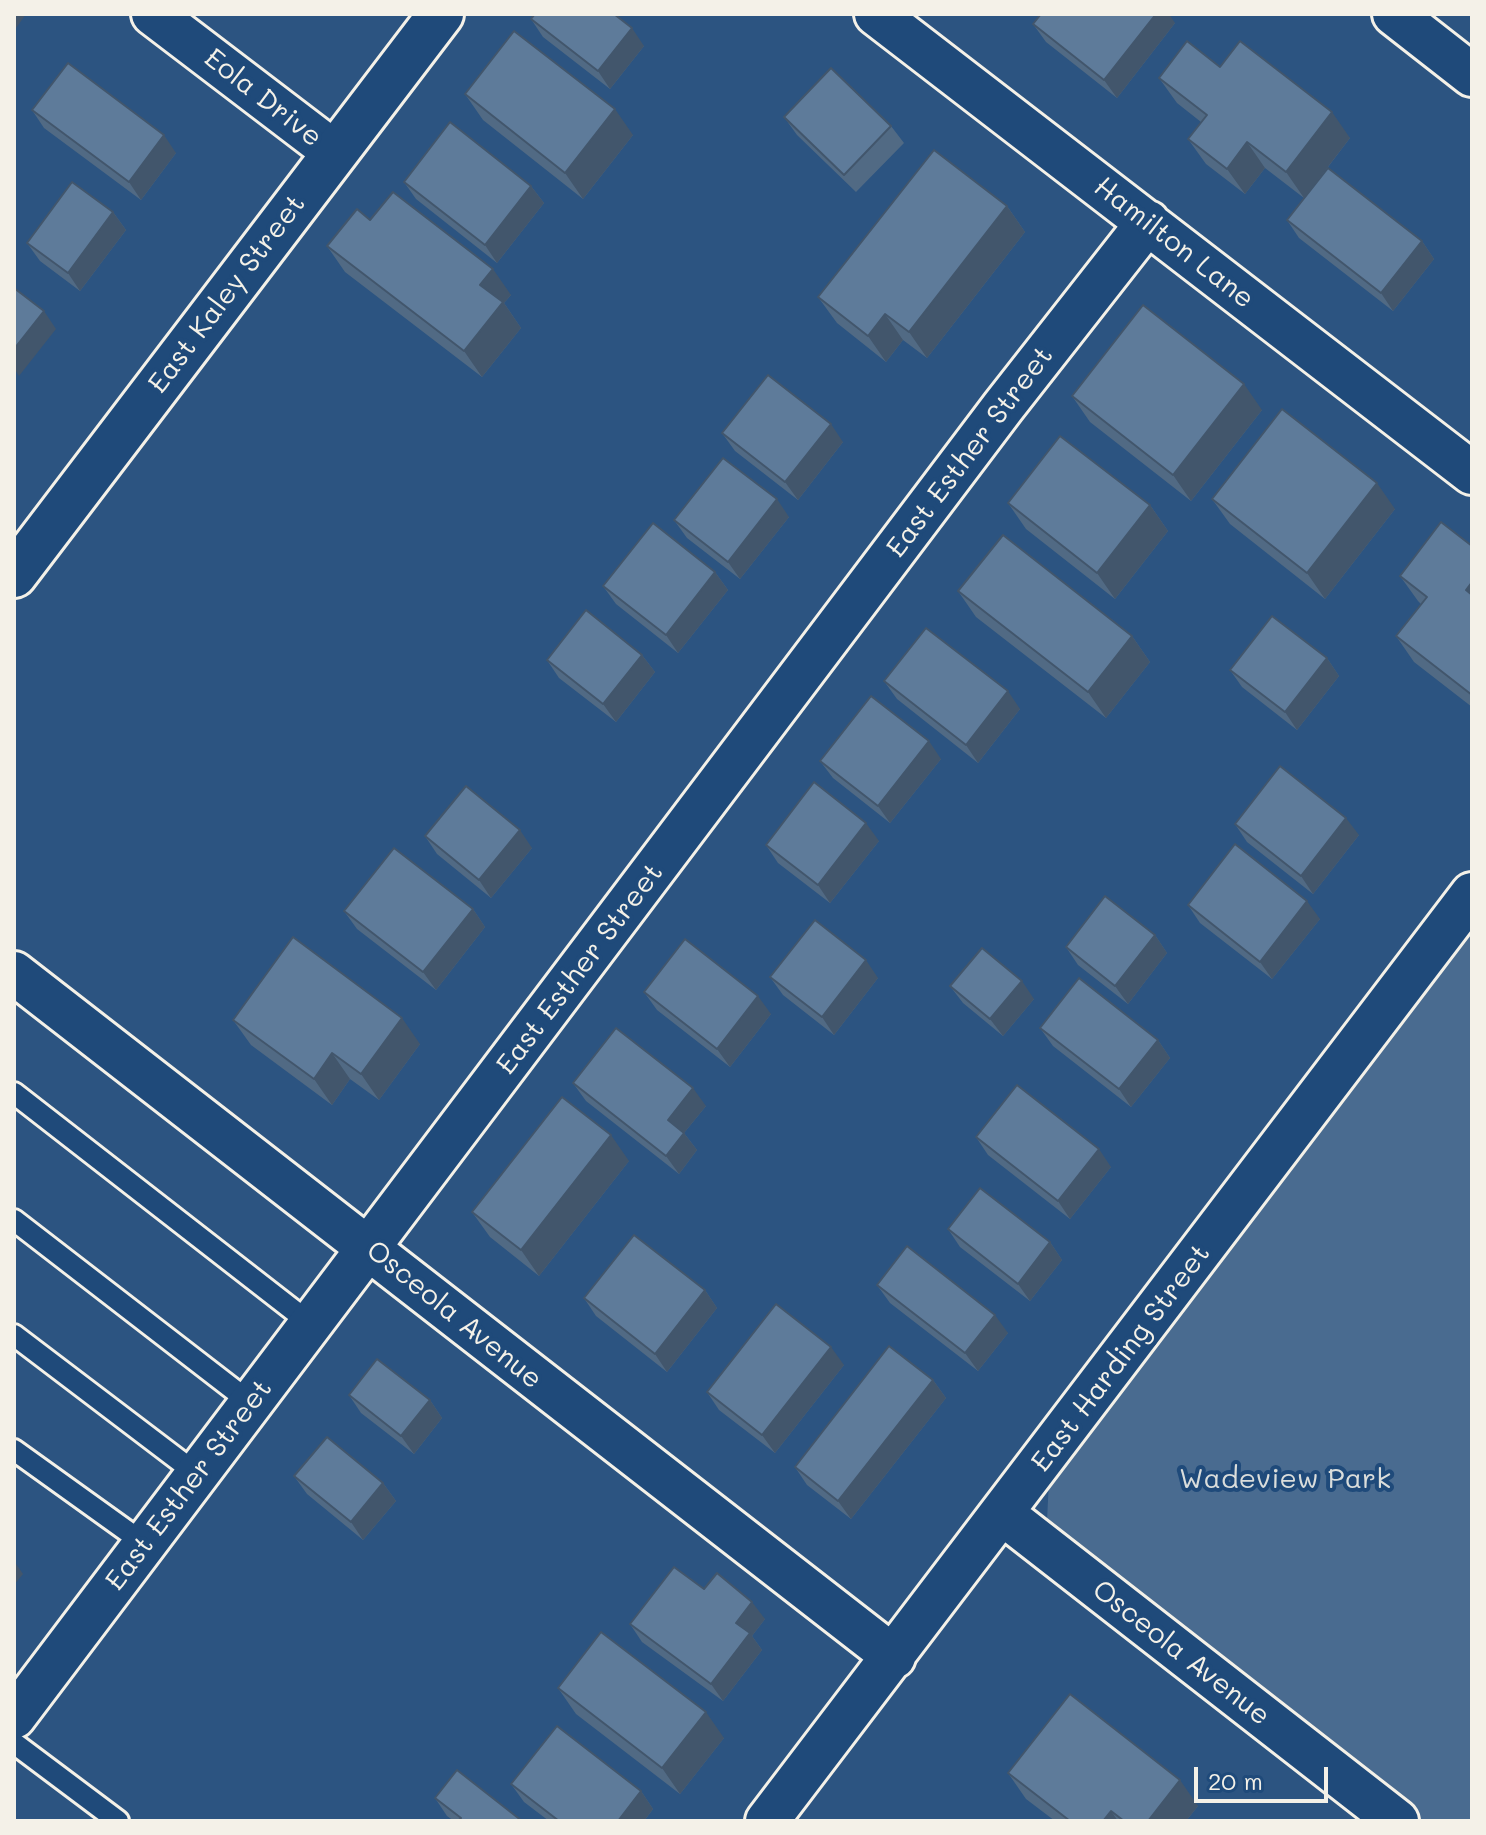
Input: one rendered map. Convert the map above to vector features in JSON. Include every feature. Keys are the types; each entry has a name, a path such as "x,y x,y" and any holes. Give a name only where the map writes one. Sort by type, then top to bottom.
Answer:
{"street":[{"name":"Eola Drive","path":"153,14 334,152"},
{"name":"East Kaley Street","path":"14,575 441,14"},
{"name":"Hamilton Lane","path":"876,14 1472,473"},
{"path":"1394,14 1472,75"},
{"name":"East Esther Street","path":"14,1717 1003,407 1148,222"},
{"name":"East Harding Street","path":"767,1821 1472,894"},
{"name":"Osceola Avenue","path":"14,973 370,1247 617,1445 894,1657"},
{"name":"Osceola Avenue","path":"1003,1514 1397,1821"}],"lane":[{"path":"14,1093 311,1324"},
{"path":"14,1220 251,1403"},
{"path":"14,1335 197,1474"},
{"path":"14,1450 145,1544"},
{"path":"14,1743 118,1821"}],"green space":[{"name":"Wadeview Park","path":"1472,924 1472,1821 1422,1821 1063,1546 1047,1521 1049,1480"}],"building":[{"path":"535,14 614,14 632,28 598,71 531,19"},
{"path":"1041,14 1156,14 1104,80 1033,24"},
{"path":"514,31 615,109 565,173 465,94"},
{"path":"1187,41 1220,67 1240,41 1332,112 1286,172 1247,142 1227,169 1188,139 1207,115 1159,78"},
{"path":"68,63 164,135 129,182 32,110"},
{"path":"831,68 891,126 844,175 784,117"},
{"path":"450,122 531,186 485,245 404,182"},
{"path":"934,150 1007,206 909,332 885,314 868,336 818,297"},
{"path":"1328,168 1422,241 1381,293 1287,220"},
{"path":"72,182 113,212 68,273 27,243"},
{"path":"393,192 493,269 480,285 503,302 464,351 327,246 357,209 370,220"},
{"path":"14,288 44,311 14,349"},
{"path":"1143,305 1244,384 1173,475 1072,396"},
{"path":"768,375 831,424 785,482 722,433"},
{"path":"1282,409 1377,483 1307,573 1212,499"},
{"path":"1060,436 1150,505 1097,573 1008,503"},
{"path":"723,458 777,499 728,562 674,520"},
{"path":"1441,522 1472,546 1472,582 1466,590 1472,595 1472,695 1396,636 1427,597 1400,576"},
{"path":"653,523 715,572 666,635 603,586"},
{"path":"1003,535 1132,636 1088,692 958,591"},
{"path":"586,610 642,655 603,704 547,660"},
{"path":"1272,616 1327,658 1285,712 1230,670"},
{"path":"926,628 1008,691 966,745 884,681"},
{"path":"871,696 929,741 878,806 820,761"},
{"path":"1280,766 1346,818 1301,876 1235,824"},
{"path":"814,782 866,823 818,885 766,845"},
{"path":"466,786 520,830 479,880 425,836"},
{"path":"1235,844 1307,901 1260,962 1188,905"},
{"path":"394,848 473,909 423,972 344,911"},
{"path":"1105,896 1155,935 1115,986 1066,947"},
{"path":"815,920 866,960 822,1017 770,977"},
{"path":"293,937 402,1018 361,1074 332,1053 314,1079 233,1020"},
{"path":"685,939 758,996 717,1049 644,992"},
{"path":"982,948 1022,981 990,1019 950,986"},
{"path":"1079,978 1158,1040 1119,1089 1040,1028"},
{"path":"616,1028 693,1088 668,1120 684,1133 666,1156 573,1083"},
{"path":"1017,1085 1099,1149 1058,1201 976,1137"},
{"path":"562,1097 611,1135 521,1250 472,1212"},
{"path":"980,1188 1050,1242 1018,1284 948,1229"},
{"path":"634,1235 705,1290 655,1354 584,1298"},
{"path":"907,1246 995,1315 965,1353 877,1285"},
{"path":"776,1304 831,1347 762,1435 707,1392"},
{"path":"889,1346 933,1380 838,1501 795,1467"},
{"path":"377,1359 430,1400 401,1436 349,1395"},
{"path":"327,1437 383,1483 351,1522 294,1476"},
{"path":"674,1567 704,1589 717,1573 752,1602 736,1623 750,1633 711,1684 630,1624"},
{"path":"601,1632 706,1712 662,1768 558,1688"},
{"path":"1070,1694 1180,1780 1148,1821 1124,1821 1111,1811 1103,1821 1070,1821 1008,1773"},
{"path":"557,1726 641,1791 618,1821 559,1821 511,1784"},
{"path":"457,1770 522,1821 458,1821 461,1818 435,1798"}]}
